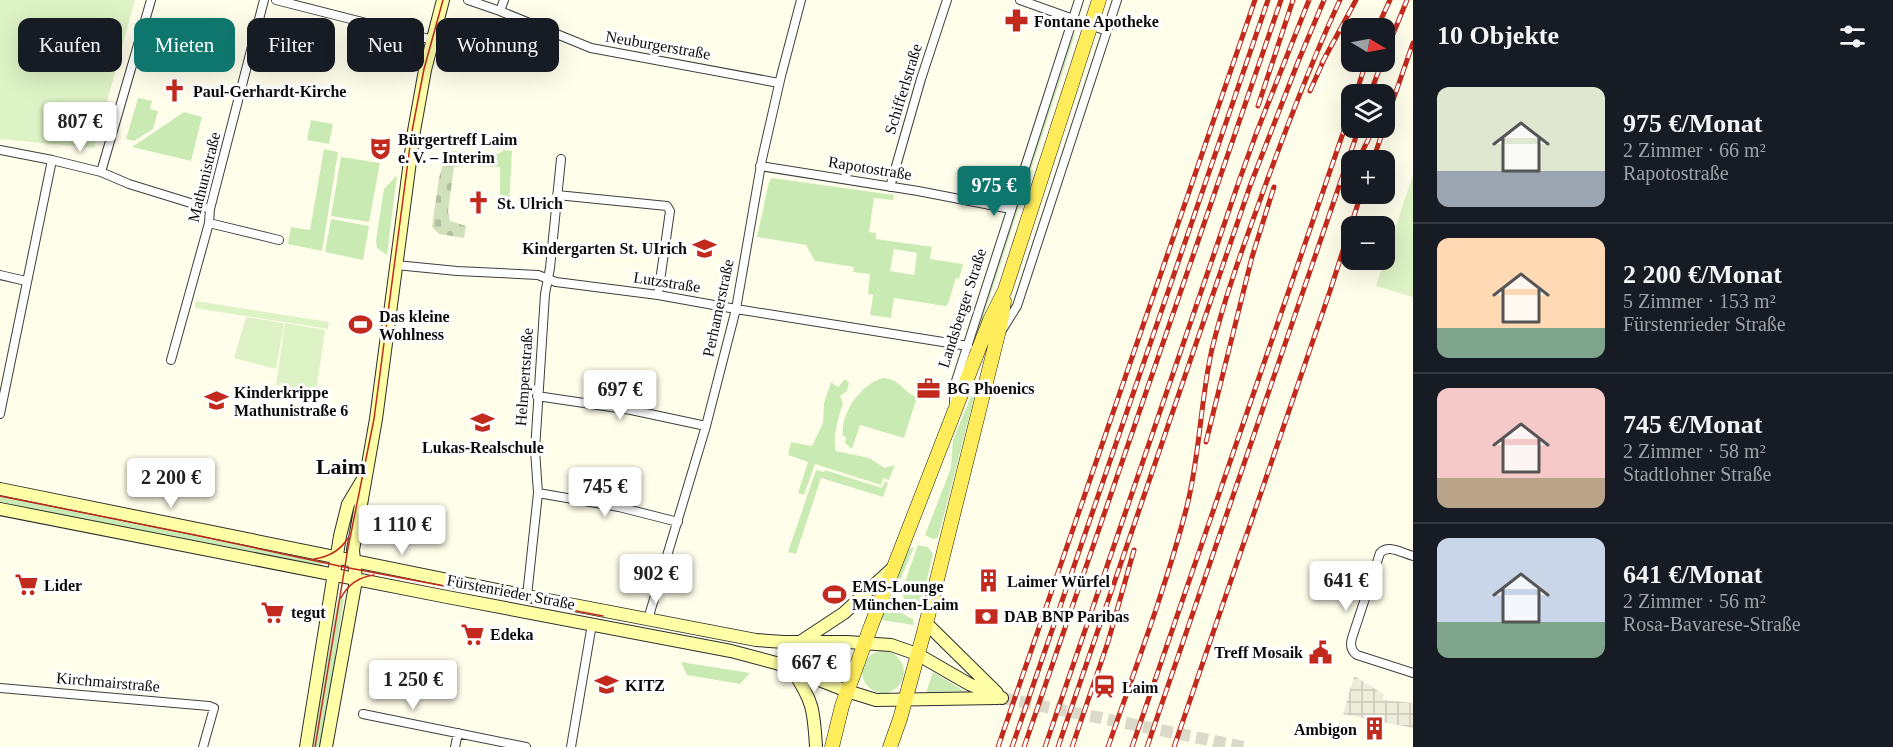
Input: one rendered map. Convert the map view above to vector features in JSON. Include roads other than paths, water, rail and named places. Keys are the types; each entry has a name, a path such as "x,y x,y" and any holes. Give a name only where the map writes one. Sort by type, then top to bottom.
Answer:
{"main road":[{"path":"326,747 356,580 353,550 376,419 414,131 443,0"},
{"path":"435,34 448,0"},
{"name":"Landsberger Straße","path":"832,747 847,691 892,568 990,320 1005,290 1099,0"},
{"name":"Landsberger Straße","path":"890,747 926,623 997,339 1005,290"},
{"path":"306,747 336,558 348,504 365,475"},
{"name":"Fürstenrieder Straße","path":"0,489 336,558 756,640 891,645 917,654 969,684 1002,698"},
{"name":"Fürstenrieder Straße","path":"0,509 356,580 731,651 776,663 876,700 1002,698"},
{"path":"800,642 844,613 892,568"},
{"path":"926,623 1002,698"},
{"path":"791,669 805,689 810,701 816,747"}],"street":[{"path":"101,172 151,0"},
{"name":"Mathunistraße","path":"171,360 209,223 210,209 264,0"},
{"path":"276,0 435,34"},
{"name":"Neuburgerstraße","path":"468,0 500,10 591,48 779,83"},
{"path":"500,10 504,0"},
{"name":"Perhamerstraße","path":"648,619 706,426 736,309 760,166 801,0"},
{"name":"Schifferlstraße","path":"890,187 921,79 947,0"},
{"path":"1020,0 1107,31"},
{"name":"Landsberger Straße","path":"951,422 956,381 1080,0"},
{"name":"Landsberger Straße","path":"997,339 1017,306 1117,0"},
{"path":"0,150 101,172 129,184 210,209"},
{"name":"Helmpertstraße","path":"527,596 538,493 535,450 537,396 545,294 561,159"},
{"path":"0,414 3,377 52,160"},
{"name":"Rapotostraße","path":"760,166 1011,209"},
{"path":"557,195 667,206 670,211 658,294"},
{"path":"209,223 279,240"},
{"name":"Lutzstraße","path":"396,265 538,275 556,282 658,294 736,309 968,346"},
{"path":"0,275 26,281"},
{"path":"537,396 631,410 706,426"},
{"path":"538,493 619,507 678,522"},
{"path":"1413,556 1389,549 1384,549 1380,553 1351,640 1352,650 1357,655 1413,673"},
{"path":"571,747 592,624"},
{"name":"Kirchmairstraße","path":"0,688 209,706 214,708 202,747"},
{"path":"363,714 526,747"},
{"path":"455,747 458,734"}],"tunnel":[{"path":"1002,698 1244,747"}],"tram line":[{"path":"315,747 348,548 374,419 412,131 424,69 443,0"},
{"path":"0,496 344,567 603,616"},
{"path":"314,559 334,553 348,538"},
{"path":"341,598 354,582 374,575"}],"railway":[{"path":"998,747 1255,0"},
{"path":"1012,747 1268,0"},
{"path":"1024,747 1281,0"},
{"path":"1258,106 1293,0"},
{"path":"1045,747 1238,184 1309,0"},
{"path":"1058,747 1250,186 1324,0"},
{"path":"1108,747 1159,600 1186,510 1191,490 1208,369 1229,289 1291,118 1340,0"},
{"path":"1322,63 1356,0"},
{"path":"1382,18 1390,0"},
{"path":"1395,29 1407,0"},
{"path":"1395,95 1413,43"},
{"path":"1310,91 1326,55"},
{"path":"1359,84 1363,72"},
{"path":"1374,84 1378,72"},
{"path":"1132,747 1341,138"},
{"path":"1147,747 1356,138"},
{"path":"1363,150 1369,138"},
{"path":"1376,150 1381,138"},
{"path":"1206,442 1252,257 1274,187"},
{"path":"1174,747 1358,204"},
{"path":"1072,747 1108,642 1134,550"}],"place":[{"name":"Fontane Apotheke","path":"1016,21"},
{"name":"Paul-Gerhardt-Kirche","path":"175,91"},
{"name":"Bürgertreff Laim e. V. – Interim","path":"380,148"},
{"name":"St. Ulrich","path":"479,203"},
{"name":"Kindergarten St. UIrich","path":"705,248"},
{"name":"Das kleine Wohlness","path":"361,325"},
{"name":"BG Phoenics","path":"929,388"},
{"name":"Kinderkrippe Mathunistraße 6","path":"216,401"},
{"name":"Lukas-Realschule","path":"483,422"},
{"name":"Laimer Würfel","path":"989,581"},
{"name":"Lider","path":"26,585"},
{"name":"EMS-Lounge München-Laim","path":"834,595"},
{"name":"tegut","path":"273,612"},
{"name":"DAB BNP Paribas","path":"986,616"},
{"name":"Edeka","path":"472,634"},
{"name":"Treff Mosaik","path":"1321,652"},
{"name":"KITZ","path":"607,685"},
{"name":"Laim","path":"1104,687"},
{"name":"Ambigon","path":"1375,729"}],"district":[{"name":"Laim","path":"341,466"}]}
